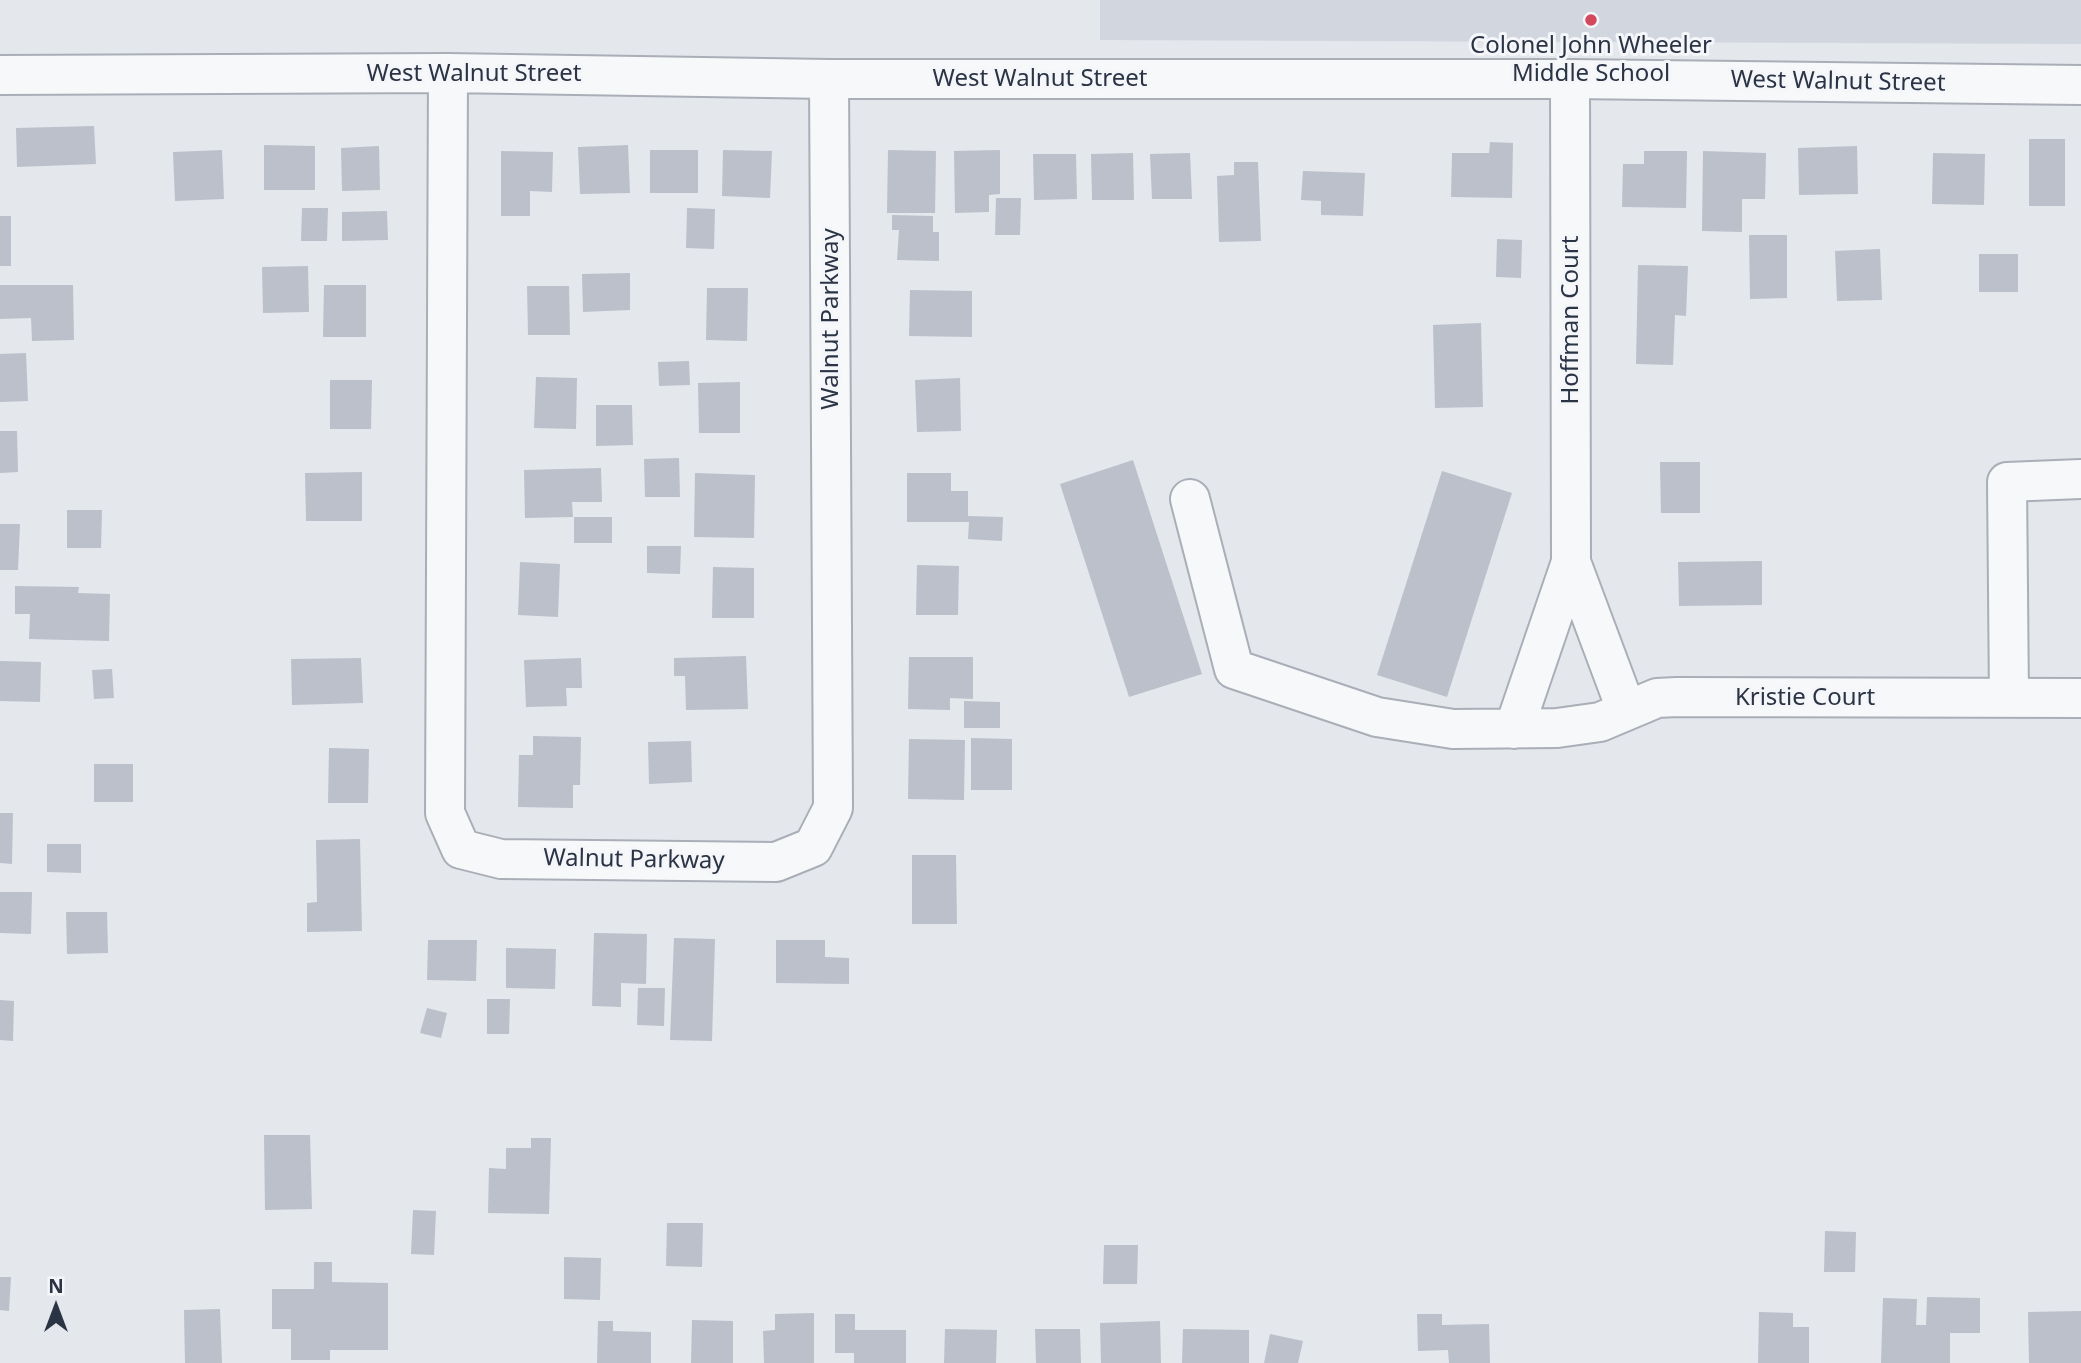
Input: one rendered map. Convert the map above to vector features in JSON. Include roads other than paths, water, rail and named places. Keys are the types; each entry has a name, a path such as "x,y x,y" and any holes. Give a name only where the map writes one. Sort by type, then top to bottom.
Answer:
{"street":[{"name":"West Walnut Street","path":"0,75 448,73 830,79 1570,79 2081,85"},
{"name":"Walnut Parkway","path":"448,73 445,813 461,849 501,859 776,862 813,847 833,808 830,79"},
{"name":"Hoffman Court","path":"1514,729 1572,562 1570,79"},
{"path":"1998,699 2007,482 2081,479"},
{"path":"1190,499 1234,668 1377,717 1453,729 1579,727 1600,722 1626,709"},
{"name":"Hoffman Court","path":"1572,562 1626,709"},
{"name":"Kristie Court","path":"1626,709 1657,698 1677,697 2081,698"}],"place":[{"name":"Colonel John Wheeler Middle School","path":"1591,20"}]}
